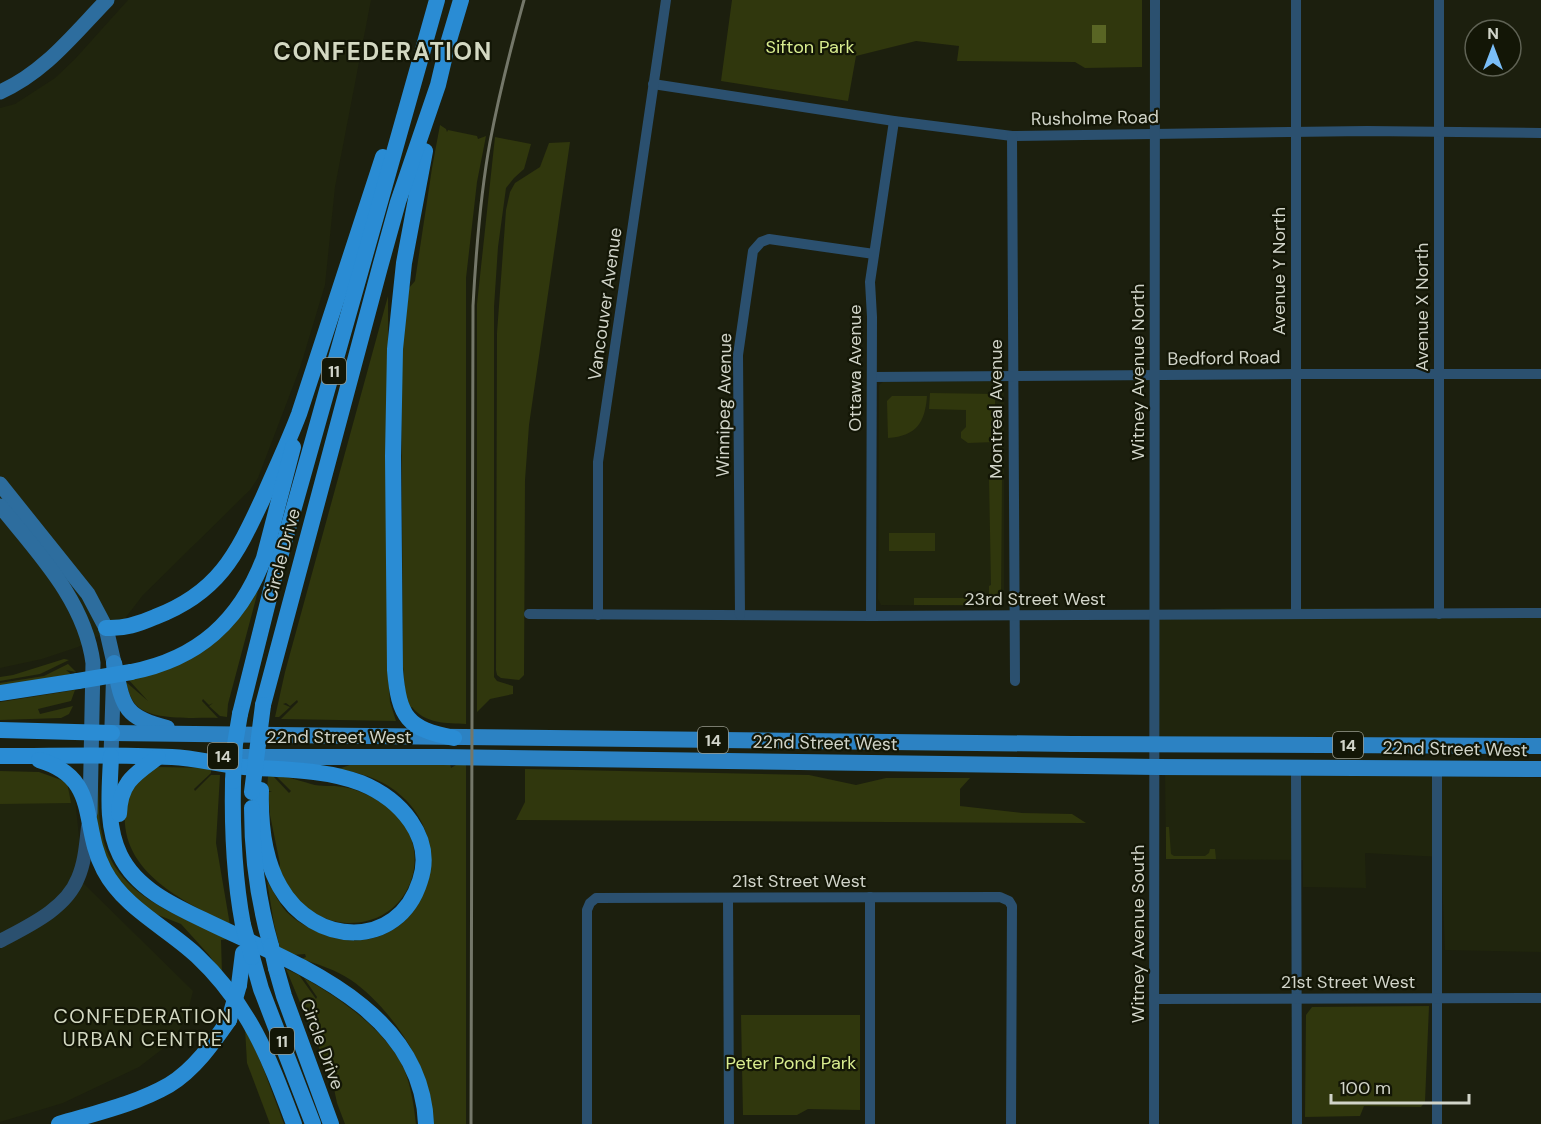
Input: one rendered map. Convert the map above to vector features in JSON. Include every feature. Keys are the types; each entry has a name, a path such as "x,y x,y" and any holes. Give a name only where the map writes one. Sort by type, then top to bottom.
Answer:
{"highway":[{"path":"398,202 399,183 450,0"},
{"name":"Circle Drive","path":"331,1124 284,996 259,902 252,829 263,705 398,202 438,85 461,0"},
{"name":"Circle Drive","path":"313,1124 247,955 240,924 232,830 235,744 240,714 273,582 435,4"},
{"path":"106,628 123,628 168,613 189,602 213,583 243,540 299,414 382,158 415,82"},
{"path":"438,85 404,263 395,349 394,670 398,699 406,716 431,733 454,738"},
{"path":"0,693 150,668 177,658 197,647 223,627 238,608 258,575 290,464 299,414"},
{"name":"22nd Street West","path":"0,730 112,733"},
{"name":"22nd Street West","path":"0,756 166,757"},
{"path":"26,756 53,765 69,775 80,788 90,813 96,851 113,884 132,905 198,957 222,982 243,1010 268,1056 294,1124"},
{"path":"111,756 110,820 119,854 141,883 166,900 317,975 369,1011 386,1027 413,1070 423,1100 426,1124"},
{"path":"119,854 119,809 122,792 131,777 166,757 336,777 358,782 381,794 400,808 413,824 423,850 423,874 408,907 389,923 367,932 358,933 331,930 302,914 284,894 269,862 256,791"},
{"path":"59,1124 144,1097 171,1084 198,1060 229,1020 247,955"}],"main road":[{"path":"0,92 24,80 46,63 107,0"},
{"path":"0,484 88,594 106,628 124,705 129,712 151,724 194,734"},
{"path":"0,506 68,594 84,626 93,663 90,813"},
{"path":"111,756 114,663"},
{"name":"22nd Street West","path":"112,733 1155,745 1541,746"},
{"name":"22nd Street West","path":"166,757 271,756 1156,767 1541,769"}],"street":[{"name":"Vancouver Avenue","path":"598,615 598,462 666,0"},
{"name":"Witney Avenue North","path":"1155,0 1155,745"},
{"name":"Avenue Y North","path":"1296,0 1296,613"},
{"name":"Avenue X North","path":"1439,0 1439,614"},
{"name":"Rusholme Road","path":"654,84 894,121 1012,136 1295,132 1541,133"},
{"name":"Ottawa Avenue","path":"871,616 870,282 894,121"},
{"name":"Montreal Avenue","path":"1012,136 1015,681"},
{"name":"Winnipeg Avenue","path":"740,615 738,355 753,251 761,242 769,239 874,255"},
{"name":"Bedford Road","path":"872,377 1541,374"},
{"name":"23rd Street West","path":"529,614 871,616 1541,614"},
{"name":"Witney Avenue South","path":"1154,1124 1155,745"},
{"path":"1296,768 1297,1124"},
{"path":"1437,769 1437,1124"},
{"path":"0,941 54,908 74,887 82,865 90,813"},
{"path":"870,897 870,1124"},
{"name":"21st Street West","path":"587,1124 587,910 596,898 870,897 1000,897 1009,901 1011,906 1011,1124"},
{"path":"728,898 729,1124"},
{"name":"21st Street West","path":"1154,999 1541,998"}],"shaded area":[{"path":"128,0 371,0 335,187 325,285 300,368 258,478 250,490 143,595 120,625 78,647 42,659 0,668 0,108 15,104 55,78"},
{"path":"1092,25 1106,25 1106,43 1092,43"},
{"path":"998,381 1004,388 1004,598 998,606 881,605 878,599 879,385 883,382"},
{"path":"1225,608 1367,608 1439,614 1541,610 1541,746 1155,745 1155,614"},
{"path":"1165,774 1541,778 1541,952 1445,950 1441,857 1365,853 1366,888 1303,887 1303,860 1166,859"},
{"path":"0,789 74,789 84,884 193,991 187,1015 174,1040 139,1067 63,1103 0,1122"}],"green space":[{"name":"Sifton Park","path":"732,0 1142,0 1142,67 1085,68 1075,62 957,61 959,46 916,41 856,56 848,101 721,81"},
{"path":"440,125 447,132 448,130 477,136 478,139 486,136 477,182 466,278 466,724 437,722 423,717 412,707 408,709 403,667 401,357 409,288 415,281"},
{"path":"495,137 531,144 524,169 506,188 498,247 494,307 494,677 497,681 513,686 513,694 490,699 477,712 477,304"},
{"path":"570,142 529,425 525,480 524,675 519,680 501,678 497,675 496,670 497,333 506,210 510,192 515,183 540,167 549,143"},
{"path":"388,296 388,670 390,702 396,721 281,719 298,702 297,700 290,706 283,704 290,707 279,717 275,717 285,672"},
{"path":"930,393 995,394 995,442 968,443 961,438 961,432 966,427 966,410 929,409"},
{"path":"892,396 927,396 924,413 918,426 906,434 888,438 887,401"},
{"path":"989,477 1002,477 1001,601 996,605 914,605 914,598 989,598 989,586 991,585"},
{"path":"889,533 935,533 935,551 889,551"},
{"path":"258,591 228,704 227,717 220,716 209,706 213,703 209,705 203,699 202,701 218,718 162,716 142,710 135,704 126,682 148,701 127,678 222,636"},
{"path":"64,659 69,660 40,674 0,681 0,677"},
{"path":"68,664 76,672 66,670 71,674 0,687 0,683 44,676"},
{"path":"75,690 71,701 38,709 40,714 73,706 69,714 61,718 0,720 0,702"},
{"path":"450,764 451,768 456,765 466,765 466,1124 432,1124 431,1099 419,1064 401,1032 377,1003 351,980 333,970 301,959 306,957 305,954 293,955 280,948 267,881 286,912 302,924 320,933 359,940 388,933 410,916 424,891 430,863 426,834 412,807 385,784 363,775 338,769 350,765"},
{"path":"158,767 211,768 211,773 194,789 195,791 211,775 220,775 216,843 230,925 175,895 144,868 133,852 126,833 125,811 128,795 138,778"},
{"path":"525,769 809,775 856,785 886,778 970,778 960,789 960,806 1022,813 1072,814 1086,823 516,820 525,802"},
{"path":"0,771 39,772 67,782 71,803 0,804"},
{"path":"275,775 315,785 343,787 359,791 385,805 402,821 412,840 415,860 412,879 403,897 389,911 369,920 346,923 316,914 297,899 279,868 270,815 268,792 272,792 267,790 268,776 273,776 289,793 291,791"},
{"path":"96,783 98,783 102,834 109,855 120,873 151,901 229,939 221,940 222,974 209,955 181,924 153,913 125,889 107,862 96,824"},
{"path":"1166,827 1169,827 1171,854 1174,856 1205,856 1210,849 1215,849 1216,859 1166,859"},
{"path":"286,969 299,975 316,999 317,997 304,978 347,1006 386,1042 404,1069 412,1096 416,1124 345,1124 337,1103 332,1079"},
{"path":"1429,1006 1425,1102 1421,1107 1364,1106 1360,1116 1305,1117 1306,1015 1312,1007"},
{"name":"Peter Pond Park","path":"741,1015 860,1015 860,1110 808,1109 797,1115 743,1115"},
{"path":"245,1028 262,1065 284,1124 270,1124 247,1063"}],"railway":[{"path":"471,1124 473,306 479,224 487,162 501,88 524,0"}],"district":[{"name":"CONFEDERATION","path":"383,51"},
{"name":"CONFEDERATION URBAN CENTRE","path":"143,1028"}]}
